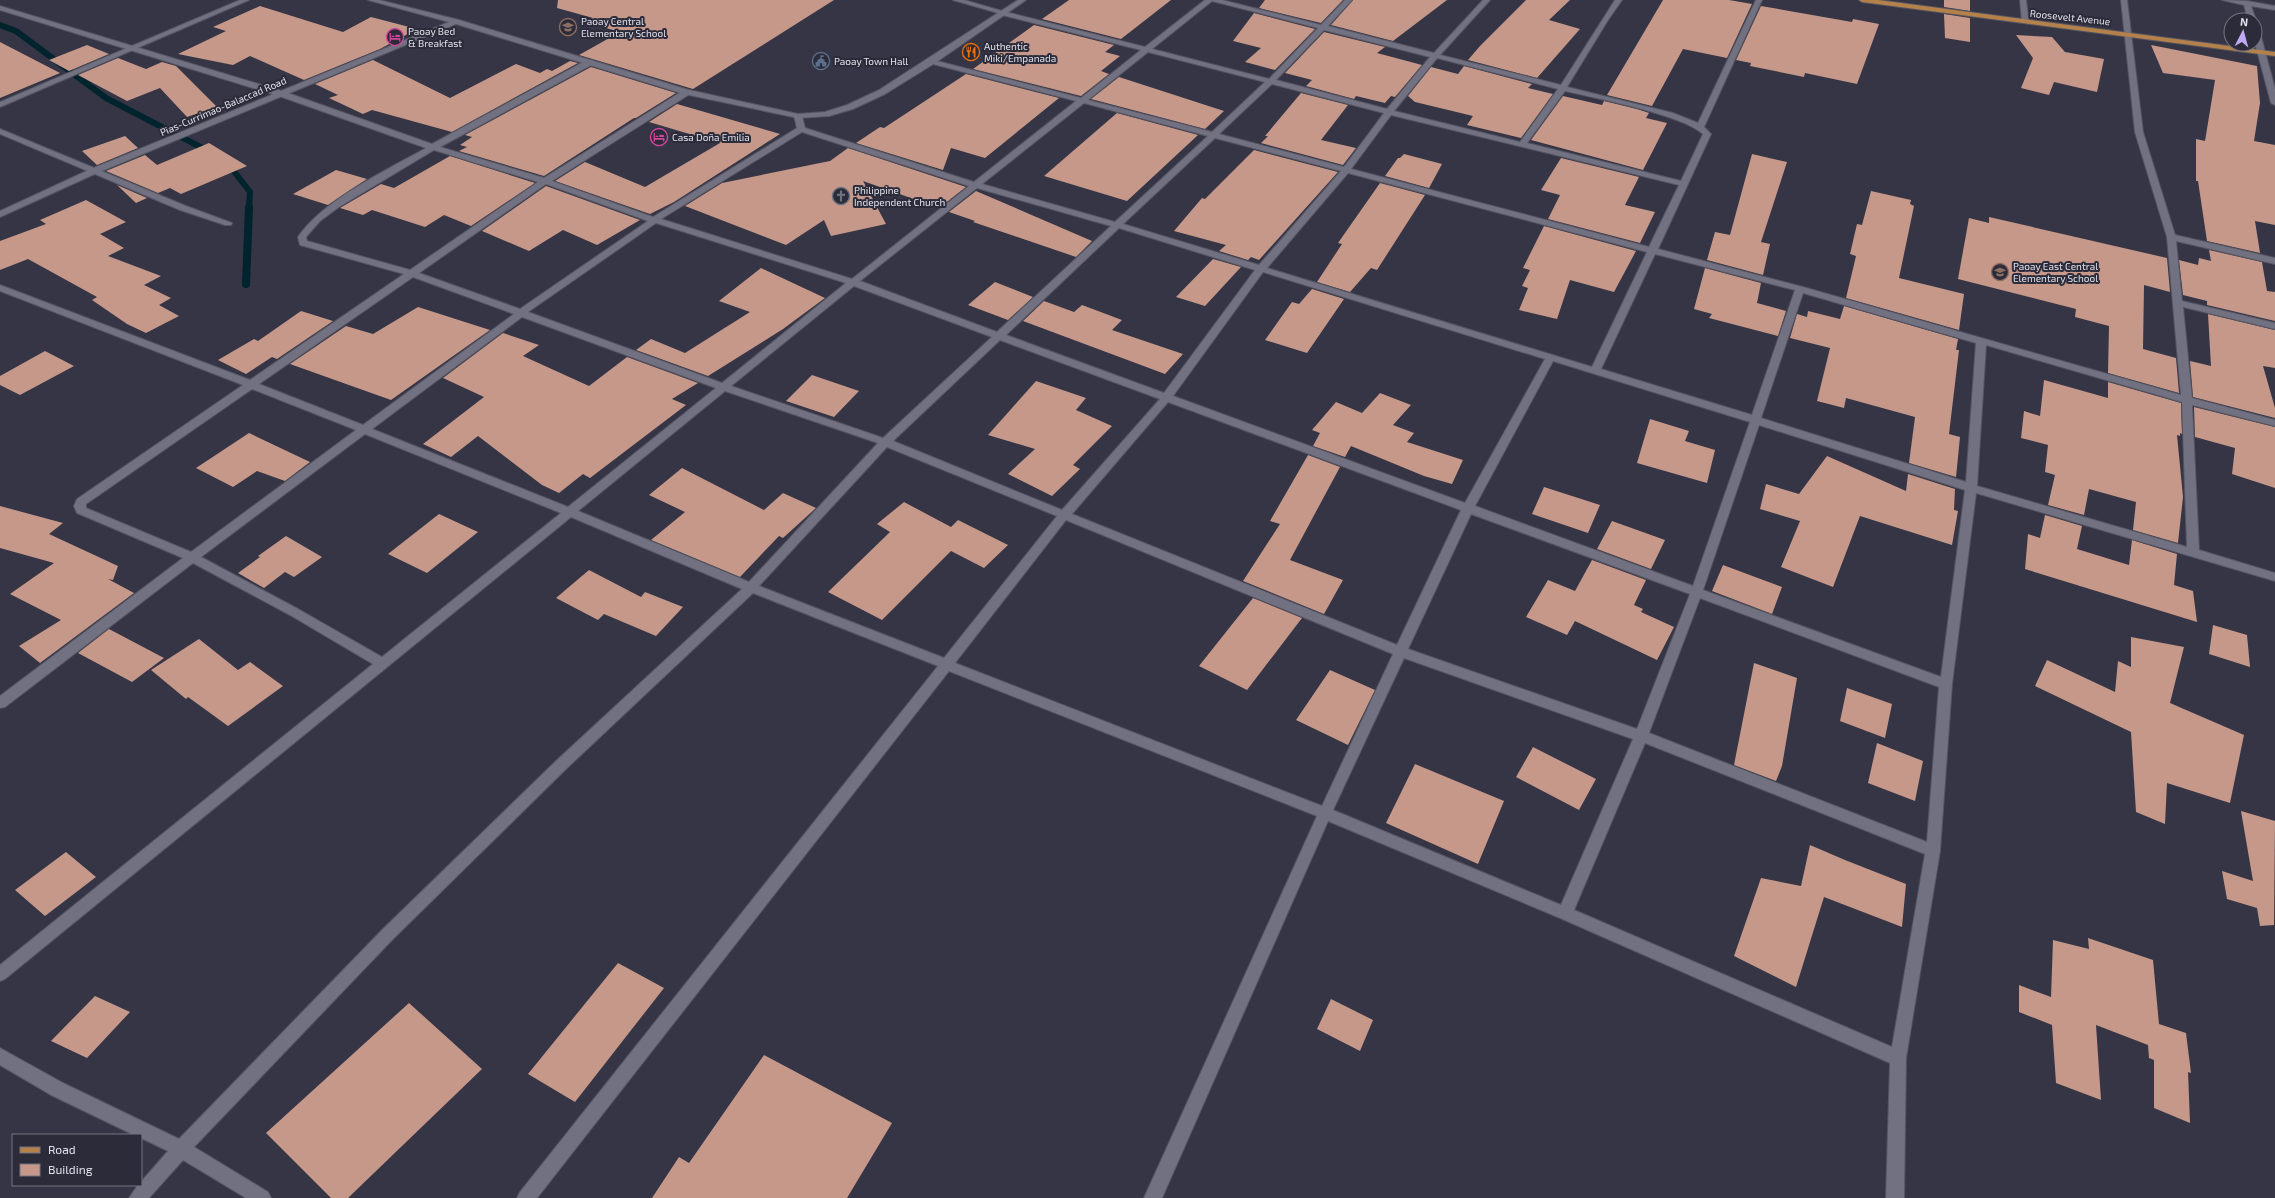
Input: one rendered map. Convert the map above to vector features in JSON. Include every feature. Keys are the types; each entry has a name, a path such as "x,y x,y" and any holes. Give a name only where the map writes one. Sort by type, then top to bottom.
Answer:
{"main road":[{"name":"Roosevelt Avenue","path":"1862,0 2026,22 2128,33 2275,54"}],"street":[{"path":"0,105 246,0"},
{"path":"371,0 456,22 687,92 798,116 826,114 850,107 882,92 932,61 1023,0"},
{"path":"956,0 1272,80 1389,112 1684,184"},
{"path":"0,974 853,282 1209,0"},
{"path":"1214,0 1670,115 1700,127 1707,134 1596,372"},
{"path":"138,1198 181,1148 387,935 561,765 751,588 885,442 1272,80 1349,0"},
{"path":"526,1198 1064,515 1166,398 1260,270 1345,171 1389,112 1435,56 1488,0"},
{"path":"1522,145 1562,89 1605,19 1619,0"},
{"path":"1700,127 1759,0"},
{"path":"2023,0 2026,22"},
{"path":"2124,0 2139,132 2171,237 2179,303 2187,400 2193,554"},
{"path":"2225,0 2275,8"},
{"path":"2247,3 2250,12"},
{"path":"0,8 130,49 282,94 432,147 545,181 635,214 656,219 853,282 1166,398 1697,591 1946,684"},
{"name":"Pias-Currimao-Balaccad Road","path":"0,214 94,171 456,22"},
{"path":"2263,53 2275,103"},
{"path":"932,61 1214,134 1345,171 1800,289 2187,400 2275,423"},
{"path":"590,62 432,147 319,218 302,237 303,243 411,274 723,387 885,442 1401,652 1641,736 1933,851"},
{"path":"384,664 294,612 192,557 104,521 81,510 80,506 86,498 252,385 545,181 687,92"},
{"path":"798,116 801,129"},
{"path":"0,703 192,557 521,313 656,219 801,129 975,185 1118,225 1260,270 1756,420 1971,488 2275,577"},
{"path":"0,132 183,208 228,223"},
{"path":"2171,237 2275,261"},
{"path":"0,288 252,385 570,512 751,588 1325,813 1565,914 1898,1058"},
{"path":"1565,914 1641,736 1697,591 1800,289"},
{"path":"2179,303 2275,326"},
{"path":"1895,1198 1898,1058 1933,851 1946,684 1971,488 1981,340"},
{"path":"1153,1198 1325,813 1468,508 1550,358"},
{"path":"0,1056 57,1089 181,1148 262,1198"}],"building":[{"path":"558,0 834,0 693,89 579,55 620,32 585,22 593,18 557,8"},
{"path":"1069,0 1171,0 1121,39 1042,19"},
{"path":"1265,0 1343,0 1321,23 1259,8"},
{"path":"1353,0 1447,0 1393,41 1331,25"},
{"path":"1526,0 1570,0 1549,20 1580,29 1537,78 1468,60 1480,46"},
{"path":"1663,0 1729,0 1752,4 1727,58 1683,49 1652,106 1607,95"},
{"path":"1944,0 1970,0 1970,11 1944,7"},
{"path":"260,6 343,32 371,17 417,29 380,49 304,80 250,56 233,65 178,54 226,31 213,27"},
{"path":"1761,6 1852,22 1853,19 1879,24 1857,84 1805,73 1804,77 1750,66 1751,63 1736,60"},
{"path":"1254,13 1315,29 1275,70 1245,62 1261,48 1233,41"},
{"path":"1944,14 1970,18 1970,42 1945,38"},
{"path":"1034,25 1114,45 1105,52 1120,56 1101,71 1109,74 1081,96 973,69"},
{"path":"1324,32 1385,47 1377,53 1422,65 1395,97 1391,96 1385,103 1356,96 1354,99 1306,86 1312,80 1285,73"},
{"path":"2016,35 2052,37 2065,52 2104,59 2097,92 2054,82 2049,95 2021,88 2033,58"},
{"path":"0,42 60,73 0,98"},
{"path":"87,45 109,54 69,71 49,60"},
{"path":"2151,45 2257,66 2260,103 2254,141 2275,145 2275,225 2255,221 2260,253 2207,241 2198,181 2196,181 2196,139 2205,141 2215,80 2163,73"},
{"path":"118,58 146,69 162,62 176,66 217,107 187,117 160,88 127,101 78,75"},
{"path":"373,60 450,98 516,64 540,73 547,69 552,71 570,61 578,63 452,132 372,110 363,114 329,98 338,95 315,84"},
{"path":"1464,66 1532,84 1528,88 1553,94 1521,138 1467,125 1473,116 1415,102 1408,96 1431,67 1458,74"},
{"path":"591,67 676,93 544,176 459,151 467,147 460,145 472,137 465,135"},
{"path":"966,74 1059,98 985,158 951,148 943,170 856,143 880,127 884,128"},
{"path":"1119,77 1224,111 1205,129 1091,99"},
{"path":"1301,93 1348,105 1321,140 1356,148 1343,165 1261,143 1268,136 1265,136"},
{"path":"1563,96 1602,105 1604,101 1637,109 1649,113 1646,118 1667,123 1643,170 1531,140"},
{"path":"677,104 780,134 674,202 650,214 555,181 585,162 645,187 720,143 649,122"},
{"path":"1117,113 1198,135 1127,201 1044,176"},
{"path":"125,136 138,148 97,165 82,151"},
{"path":"209,143 247,166 181,194 170,188 158,193 106,171 145,155 157,165"},
{"path":"848,148 966,187 939,208 863,181 886,224 831,236 824,220 786,245 685,206 722,183 830,161"},
{"path":"1254,150 1338,172 1259,260 1251,257 1248,260 1219,251 1226,245 1174,231 1202,198 1205,199"},
{"path":"1404,154 1442,164 1429,188 1385,176 1398,158"},
{"path":"1752,154 1787,162 1761,242 1770,244 1763,275 1707,260 1715,232 1730,235"},
{"path":"450,156 535,183 471,226 444,215 425,227 372,210 363,215 340,208 381,184 394,188"},
{"path":"1561,158 1639,177 1625,205 1655,212 1640,243 1548,219 1560,195 1541,190"},
{"path":"336,170 367,179 328,205 293,194"},
{"path":"1380,183 1425,195 1377,270 1371,268 1350,292 1317,282 1342,244 1338,243"},
{"path":"117,185 147,198 136,203"},
{"path":"546,186 640,220 597,245 563,230 529,251 482,231"},
{"path":"976,191 1092,241 1076,257 973,222 975,221 949,212"},
{"path":"1871,191 1911,200 1910,204 1914,206 1899,278 1964,294 1959,330 1846,298 1856,256 1850,254 1857,224 1862,225"},
{"path":"86,200 126,222 100,234 124,248 108,256 161,276 144,285 171,298 159,305 179,316 146,333 127,324 92,300 97,297 28,259 0,270 0,241 46,224 40,220"},
{"path":"1989,217 2167,258 2170,292 2144,285 2143,349 2176,358 2179,393 2108,373 2109,326 2075,317 2076,309 1958,279 1969,218 1989,223"},
{"path":"1544,226 1636,251 1614,292 1570,280 1557,319 1519,310 1528,288 1522,286 1530,270 1523,268"},
{"path":"2209,250 2262,262 2267,291 2275,292 2275,321 2207,305 2207,301 2183,295 2179,260 2198,265 2199,258 2211,261"},
{"path":"1213,259 1241,267 1205,306 1176,297"},
{"path":"761,268 825,298 783,329 708,376 636,350 651,339 685,353 750,312 719,301"},
{"path":"1705,268 1761,283 1757,303 1786,311 1778,336 1709,318 1712,314 1694,309"},
{"path":"995,282 1033,297 1008,320 968,305"},
{"path":"1312,289 1344,299 1307,353 1265,340 1292,302 1299,304"},
{"path":"1044,301 1074,312 1082,305 1122,320 1112,330 1183,354 1165,374 1023,321"},
{"path":"1844,306 1958,339 1956,350 1959,350 1949,434 1960,437 1956,477 1909,463 1915,417 1846,398 1844,408 1817,401 1830,348 1790,338 1797,314 1807,317 1808,311 1840,319"},
{"path":"418,307 490,330 391,400 290,364 346,326 373,334"},
{"path":"301,311 333,321 277,359 272,357 246,374 218,360 254,339 258,341"},
{"path":"2208,314 2275,330 2275,368 2263,366 2275,408 2275,418 2193,397 2190,361 2211,366"},
{"path":"503,333 539,345 523,356 589,386 627,357 698,383 672,399 686,405 590,478 583,474 559,493 542,485 478,436 451,457 423,444 484,397 443,378"},
{"path":"45,351 74,366 20,395 0,385 0,376"},
{"path":"812,375 859,391 834,417 786,401"},
{"path":"2044,380 2108,398 2108,382 2181,403 2182,434 2180,433 2180,436 2177,435 2183,497 2178,543 2133,530 2136,502 2089,489 2084,515 2048,505 2055,475 2045,472 2048,445 2021,438 2024,411 2040,416"},
{"path":"1036,381 1086,398 1076,410 1112,426 1073,465 1080,469 1052,496 1008,474 1035,449 988,435"},
{"path":"1380,393 1411,405 1393,425 1414,433 1407,442 1463,460 1452,484 1424,476 1351,446 1345,457 1313,446 1320,433 1312,430 1336,402 1362,413"},
{"path":"2194,407 2275,427 2275,488 2232,474 2235,448 2195,437"},
{"path":"1650,419 1689,431 1685,441 1715,450 1707,483 1637,463"},
{"path":"249,433 310,462 285,481 257,471 233,487 196,468"},
{"path":"1308,455 1340,467 1290,560 1343,580 1324,614 1243,581 1280,524 1270,521"},
{"path":"1827,456 1906,491 1908,474 1955,489 1954,510 1958,511 1952,545 1860,516 1833,587 1781,567 1800,521 1760,509 1766,484 1799,494"},
{"path":"682,468 764,510 783,493 816,508 783,538 779,536 740,577 651,540 685,512 649,495"},
{"path":"1544,487 1600,505 1588,533 1532,514"},
{"path":"904,502 951,527 958,520 1008,545 984,568 951,551 882,620 828,592 890,532 877,524"},
{"path":"0,506 63,523 49,534 118,566 113,580 108,579 134,593 40,663 19,646 61,620 10,594 54,563 0,548"},
{"path":"439,514 478,532 427,573 388,554"},
{"path":"2045,515 2082,526 2077,549 2129,565 2132,540 2177,554 2174,585 2193,591 2197,622 2025,569 2028,534 2040,538"},
{"path":"1612,521 1665,540 1651,569 1597,549"},
{"path":"286,536 322,557 294,577 285,572 264,588 238,573 260,557 258,556"},
{"path":"1592,560 1646,580 1634,605 1643,609 1641,612 1674,627 1657,660 1575,621 1567,635 1526,617 1548,580 1575,591"},
{"path":"1723,565 1782,587 1772,614 1712,591"},
{"path":"589,570 641,597 645,592 683,607 656,636 604,614 598,620 556,598"},
{"path":"1253,598 1302,618 1247,690 1199,666"},
{"path":"2213,625 2247,635 2250,667 2209,654"},
{"path":"109,629 164,658 132,682 78,653"},
{"path":"2131,637 2184,647 2170,703 2244,735 2230,803 2167,783 2165,824 2136,812 2131,732 2035,686 2047,660 2115,692 2118,661 2131,667"},
{"path":"199,639 238,670 250,662 283,686 228,726 188,697 186,699 151,670"},
{"path":"1754,663 1797,678 1782,766 1776,781 1734,765"},
{"path":"1330,670 1375,690 1348,745 1296,720"},
{"path":"1847,688 1892,704 1885,738 1840,721"},
{"path":"1877,743 1923,761 1915,801 1868,783"},
{"path":"1533,747 1596,779 1579,810 1516,777"},
{"path":"1415,764 1504,801 1478,864 1386,823"},
{"path":"2241,811 2275,821 2274,925 2260,926 2257,908 2227,899 2222,871 2253,881"},
{"path":"1810,845 1906,884 1902,927 1824,897 1796,987 1734,956 1761,878 1801,886"},
{"path":"66,852 96,877 45,916 15,890"},
{"path":"2088,938 2153,960 2159,1024 2186,1033 2191,1073 2188,1072 2190,1123 2154,1108 2154,1060 2149,1058 2148,1045 2096,1025 2101,1100 2056,1083 2052,1025 2019,1012 2019,985 2051,997 2053,940 2089,949"},
{"path":"618,963 664,988 575,1102 528,1074"},
{"path":"95,996 130,1012 87,1058 51,1041"},
{"path":"1331,999 1373,1020 1360,1051 1317,1029"},
{"path":"409,1003 482,1069 348,1198 331,1198 266,1133"},
{"path":"764,1055 892,1123 847,1198 652,1198 679,1157 689,1163"}],"waterway":[{"path":"0,25 16,31 106,98 212,153"},
{"path":"226,161 250,192 249,208"},
{"path":"246,284 249,207"}],"place":[{"name":"Paoay Central Elementary School","path":"568,27"},
{"name":"Paoay Bed & Breakfast","path":"395,37"},
{"name":"Authentic Miki/Empanada","path":"971,52"},
{"name":"Paoay Town Hall","path":"821,61"},
{"name":"Casa Doña Emilia","path":"659,137"},
{"name":"Philippine Independent Church","path":"841,196"},
{"name":"Paoay East Central Elementary School","path":"2000,272"}]}
